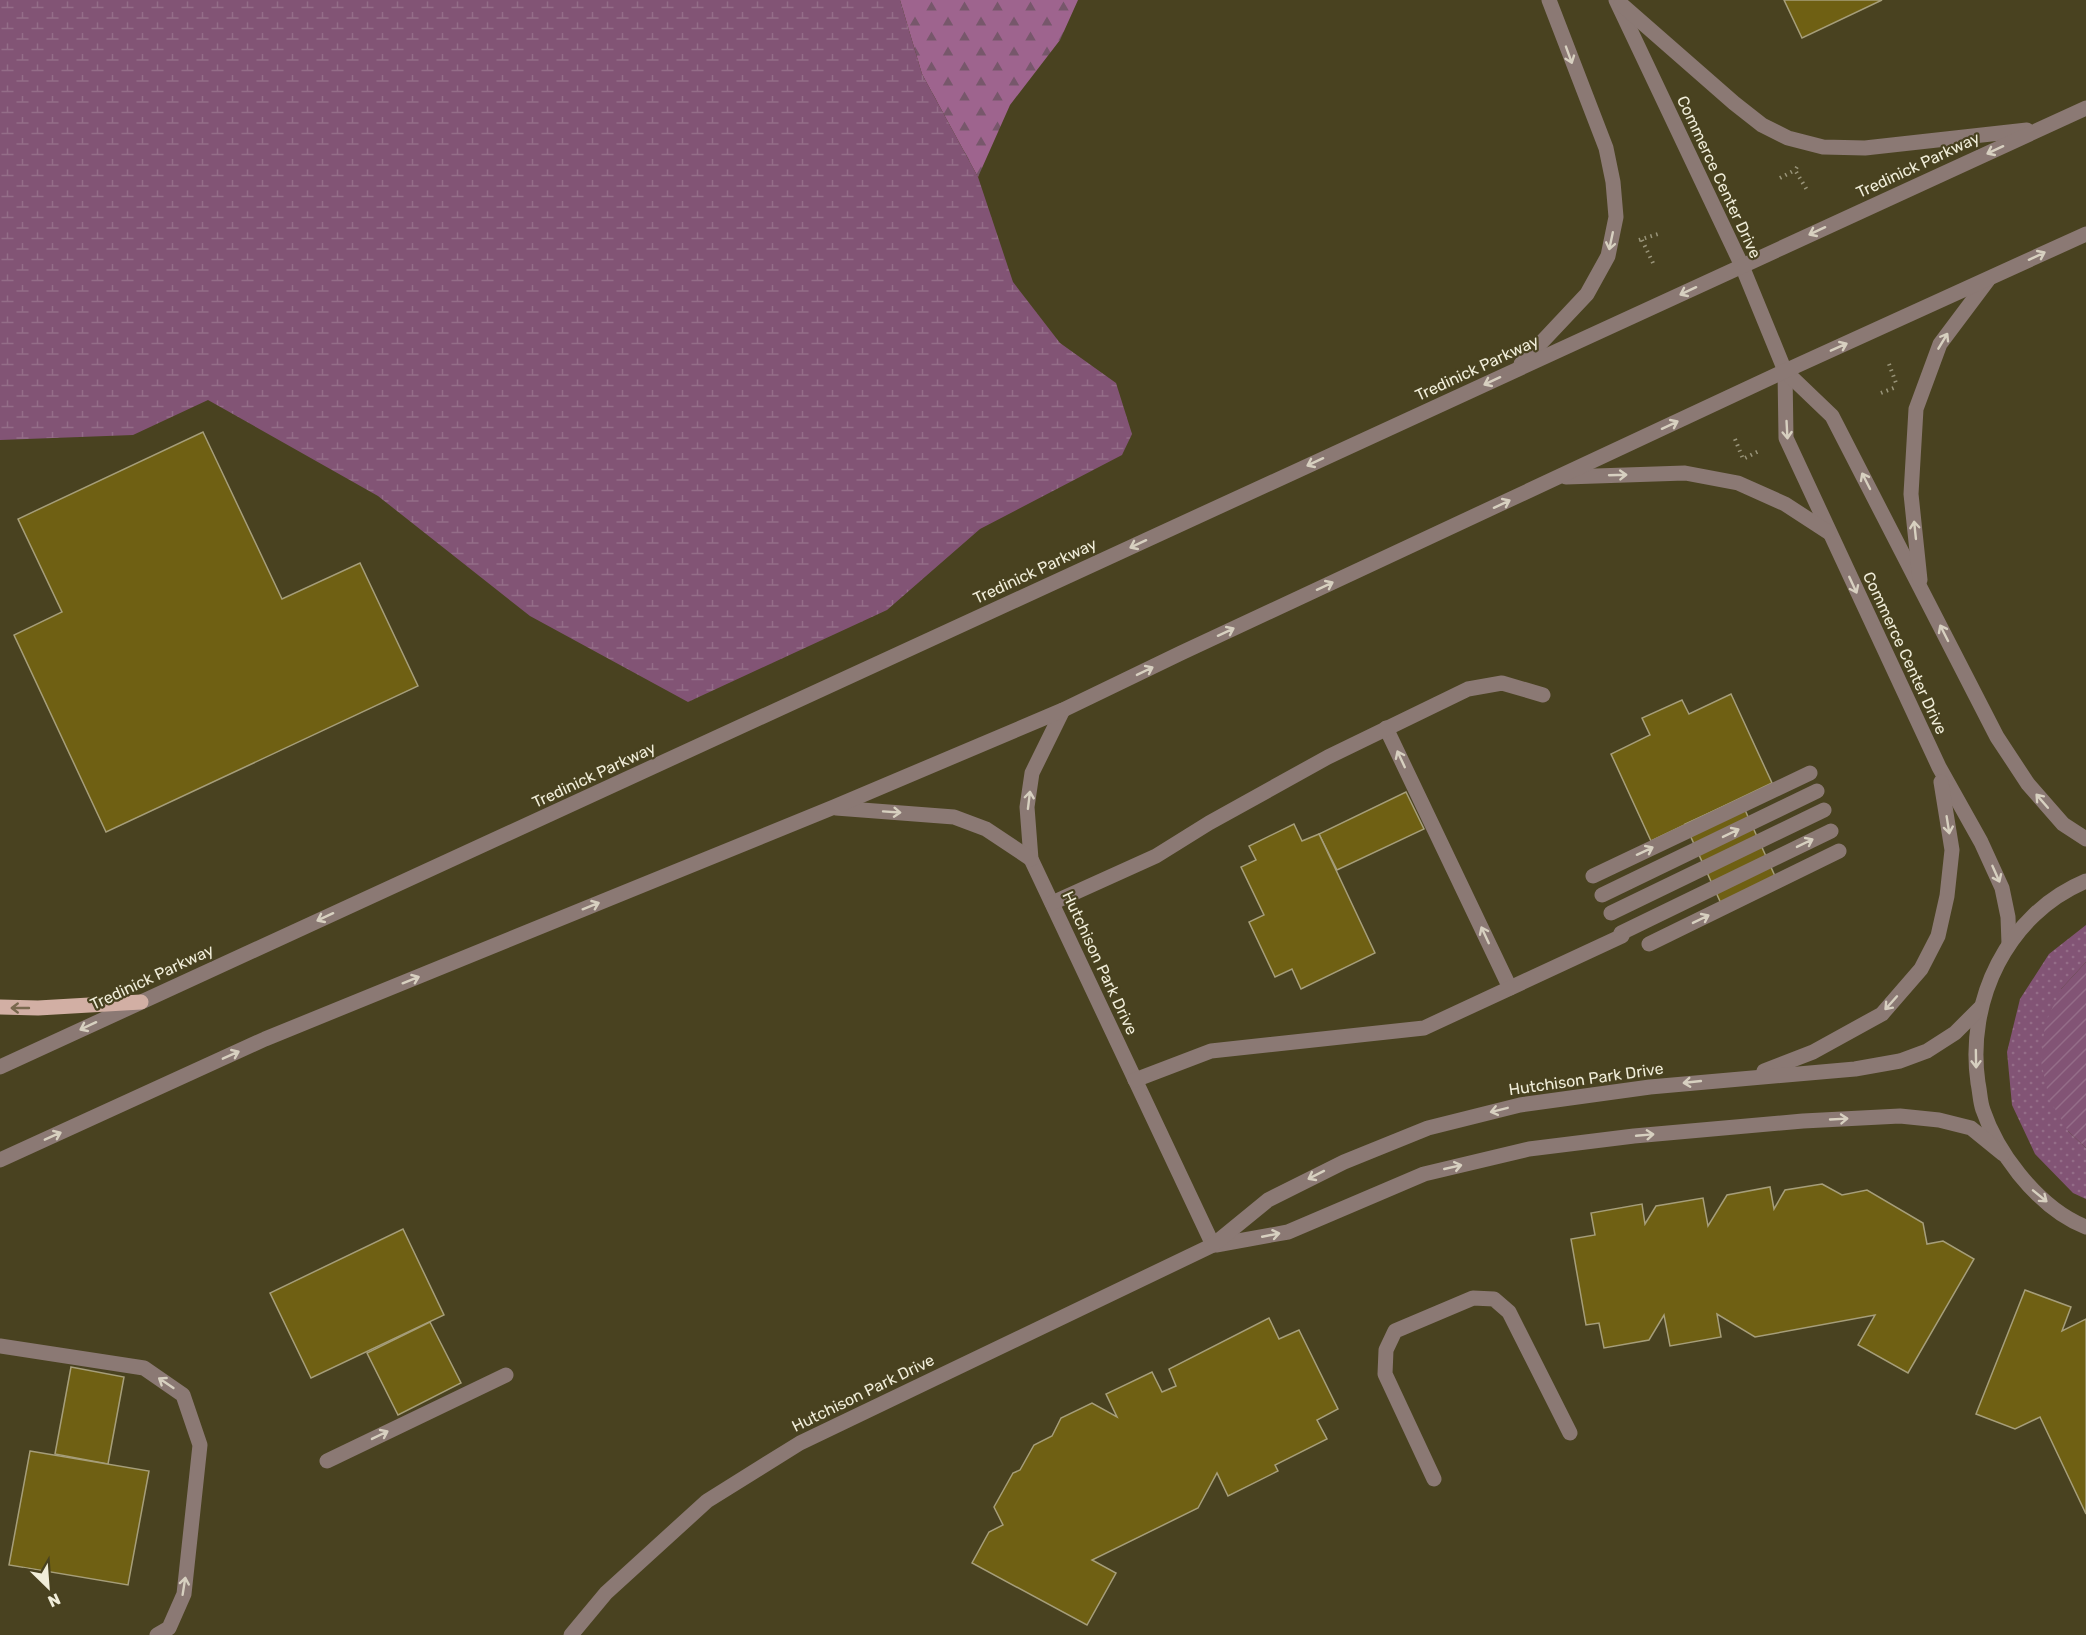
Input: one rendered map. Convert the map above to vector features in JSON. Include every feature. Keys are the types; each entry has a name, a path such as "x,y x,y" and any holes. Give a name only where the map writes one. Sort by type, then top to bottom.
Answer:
{"main road":[{"path":"0,1006 38,1008 141,1002"}],"street":[{"path":"1514,370 1587,294 1608,256 1616,217 1613,182 1606,148 1548,0"},
{"path":"1616,0 1734,103 1762,125 1788,138 1823,147 1865,148 2040,129"},
{"name":"Commerce Center Drive","path":"1616,0 1742,266 1785,371 1786,438 1939,767 1981,842 2002,888 2008,917 2009,944"},
{"name":"Tredinick Parkway","path":"0,1068 2086,108"},
{"path":"0,1160 265,1039 834,807 1063,710 1785,371 2086,234"},
{"path":"1922,589 1911,494 1916,409 1940,344 1989,279"},
{"name":"Commerce Center Drive","path":"1785,371 1832,416 1997,737 2028,784 2063,824 2086,838"},
{"path":"1560,477 1685,473 1738,483 1785,504 1828,532"},
{"path":"1052,903 1156,856 1258,795 1328,757 1468,689 1502,683 1542,695"},
{"name":"Hutchison Park Drive","path":"1063,710 1032,773 1027,807 1031,859 1213,1245"},
{"path":"1386,728 1510,988"},
{"path":"1750,1077 1813,1052 1882,1014 1921,969 1938,936 1947,896 1952,850 1939,767"},
{"path":"1593,876 1810,772"},
{"path":"1602,895 1817,791"},
{"path":"834,807 954,816 986,829 1031,859"},
{"path":"1611,913 1824,810"},
{"path":"1136,1080 1211,1052 1424,1028 1621,935 1832,831"},
{"path":"1649,944 1839,851"},
{"path":"2086,881 2074,886 2038,911 2009,944 1992,975 1980,1008 1974,1059 1982,1108 2003,1154 2035,1194 2086,1227"},
{"name":"Hutchison Park Drive","path":"571,1635 606,1593 707,1501 800,1443 1213,1245 1269,1200 1344,1162 1428,1128 1520,1105 1650,1087 1855,1069 1900,1061 1927,1051 1955,1033 1980,1008"},
{"name":"Hutchison Park Drive","path":"1213,1245 1288,1232 1424,1174 1529,1149 1634,1136 1803,1121 1900,1116 1939,1120 1971,1128 2003,1154"},
{"path":"1434,1479 1385,1374 1386,1350 1395,1331 1473,1298 1494,1299 1509,1312 1570,1433"},
{"path":"0,1346 144,1368 183,1395 200,1445 184,1594 169,1628 157,1635"},
{"path":"327,1461 506,1375"}],"path":[{"path":"1780,178 1795,170 1799,162"},
{"path":"1795,170 1807,190"},
{"path":"1632,240 1641,240 1658,234"},
{"path":"1641,240 1653,263"},
{"path":"1889,364 1897,386"},
{"path":"1735,439 1743,459 1759,451"}],"green space":[{"path":"0,0 900,0 922,74 978,177 1013,282 1060,343 1116,383 1132,434 1122,455 980,529 887,610 688,702 530,616 378,496 208,400 133,435 0,440"},
{"path":"900,0 1078,0 1060,40 1010,105 978,177 922,74"},
{"path":"2086,925 2086,962 2061,989 2068,1131 2086,1148 2086,1199 2073,1193 2035,1154 2012,1105 2007,1052 2020,999 2049,954"},
{"path":"2086,962 2086,1148 2068,1131 2049,1099 2041,1061 2045,1024 2061,989"}],"building":[{"path":"1784,0 1882,0 1802,38"},
{"path":"203,432 282,599 360,563 418,686 106,832 14,635 62,612 18,519"},
{"path":"1731,694 1772,783 1651,841 1611,754 1650,735 1642,718 1682,700 1689,714"},
{"path":"1406,792 1424,829 1337,870 1319,834"},
{"path":"1740,799 1779,885 1724,910 1685,824"},
{"path":"1294,824 1302,841 1319,834 1375,953 1301,989 1292,969 1275,977 1249,922 1264,915 1241,867 1256,860 1249,846"},
{"path":"1822,1184 1842,1195 1867,1190 1923,1223 1927,1244 1943,1241 1974,1259 1908,1373 1858,1345 1875,1315 1755,1337 1717,1314 1721,1337 1670,1346 1664,1315 1649,1340 1604,1348 1599,1323 1586,1325 1571,1239 1595,1235 1591,1213 1642,1204 1645,1224 1656,1206 1703,1198 1708,1226 1727,1195 1770,1187 1774,1209 1785,1190"},
{"path":"403,1229 444,1315 311,1378 270,1293"},
{"path":"2025,1290 2071,1307 2062,1331 2086,1319 2086,1514 2040,1417 2015,1429 1976,1414"},
{"path":"1269,1318 1279,1339 1299,1330 1338,1409 1317,1420 1327,1439 1275,1465 1278,1471 1228,1496 1217,1473 1198,1508 1092,1560 1116,1573 1087,1625 972,1563 989,1532 1003,1525 994,1507 1013,1473 1020,1470 1034,1445 1052,1436 1061,1418 1092,1403 1117,1417 1106,1394 1152,1372 1162,1392 1176,1386 1169,1369"},
{"path":"430,1322 461,1383 398,1415 367,1353"},
{"path":"71,1367 124,1377 108,1464 55,1454"},
{"path":"30,1451 149,1471 128,1585 9,1565"}]}
